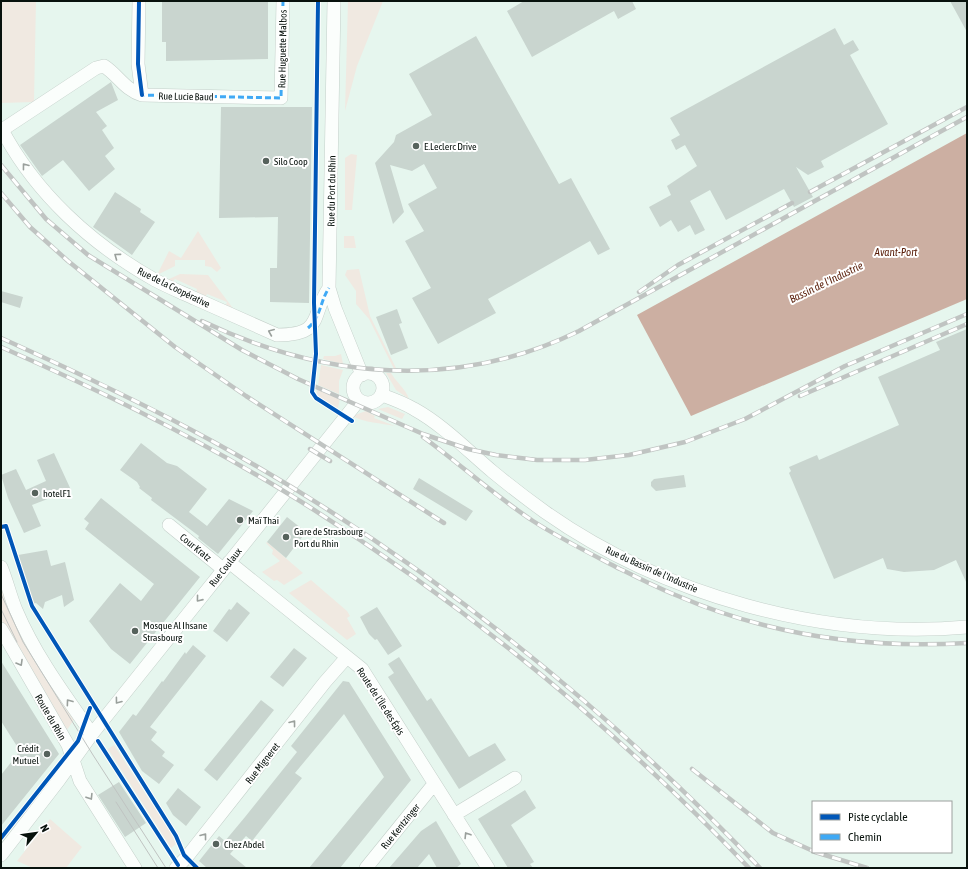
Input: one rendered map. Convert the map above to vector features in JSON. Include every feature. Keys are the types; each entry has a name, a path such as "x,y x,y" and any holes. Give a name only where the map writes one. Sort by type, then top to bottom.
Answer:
{"street":[{"path":"139,1 138,64 142,95"},
{"name":"Rue Huguette Malbos","path":"281,98 282,1"},
{"name":"Rue du Port du Rhin","path":"334,1 329,288 335,308 362,375"},
{"name":"Rue Lucie Baud","path":"2,129 96,68 104,66 111,70 127,88 134,93 142,95 281,98"},
{"name":"Rue de la Coopérative","path":"2,129 20,160 51,198 88,234 106,249 157,281 277,335 294,335 308,328 315,322 324,295 329,288"},
{"path":"371,374 380,380 383,386 382,394 374,402 365,403 359,400 355,395 353,386 357,378 362,375 371,374"},
{"name":"Rue du Bassin de l'Industrie","path":"382,394 415,409 468,449 514,489 582,536 619,556 691,588 756,608 840,624 921,629 967,627"},
{"name":"Rue Coulaux","path":"1,855 73,762 92,734 359,400"},
{"name":"Cour Kratz","path":"169,525 226,565"},
{"name":"Route de l'Île des Épis","path":"226,565 362,669 488,868"},
{"path":"1,566 16,610 34,647 56,684 92,734"},
{"name":"Route du Rhin","path":"1,629 68,746 80,781 135,868"},
{"name":"Rue Migneret","path":"178,867 325,682 348,657"},
{"path":"454,815 515,778"},
{"name":"Rue Kentzinger","path":"366,868 434,784"}],"shaded area":[{"path":"1,1 36,1 34,102 1,103"},
{"path":"348,1 383,1 357,66 345,111"},
{"path":"351,154 357,155 352,210 345,210 345,158"},
{"path":"198,231 221,268 217,272 211,267 205,266 205,260 175,260 175,266 157,275 169,251 181,258"},
{"path":"344,236 354,236 356,248 344,248"},
{"path":"359,269 370,316 396,368 394,369 369,319 356,304 356,291 345,275 347,270"},
{"path":"180,274 208,275 235,311 225,307 227,302 207,294 205,298 196,294 197,289 175,279 172,283 167,280"},
{"path":"341,354 343,364 323,359 324,356 335,356"},
{"path":"321,365 343,370 339,381 339,394 318,385"},
{"path":"386,373 391,373 406,392 409,399 396,390"},
{"path":"317,389 340,398 338,408 317,396"},
{"path":"388,407 405,414 402,419 378,409"},
{"path":"366,411 375,416 374,418 395,426 368,421 352,416"},
{"path":"267,542 303,573 284,585 277,580 274,581 262,572 280,561 272,554 273,550 266,543"},
{"path":"1,580 75,718 67,730 28,668 1,619"},
{"path":"311,580 347,611 350,616 347,618 356,634 347,640 289,593"},
{"path":"114,745 171,833 176,844 171,848 108,749"},
{"path":"50,819 82,847 66,868 33,868 17,861"}],"water":[{"name":"Avant-Port","path":"967,133 967,299 691,416 637,315"}],"building":[{"path":"162,1 268,1 268,59 166,61 166,42 162,42"},
{"path":"524,1 632,1 636,9 618,19 614,11 532,57 507,11"},
{"path":"950,1 967,1 967,32"},
{"path":"835,28 844,45 853,40 859,50 850,55 888,124 821,161 824,167 808,175 796,167 813,197 794,207 784,189 726,220 710,190 690,201 705,230 695,235 690,225 678,232 671,220 660,227 649,207 671,195 667,186 697,166 685,145 676,150 671,140 680,135 670,118"},
{"path":"476,36 559,184 571,178 610,249 598,255 590,241 488,299 496,313 438,344 412,298 431,288 405,241 424,231 408,204 437,188 424,164 412,171 390,165 404,212 393,224 375,163 394,142 396,135 432,115 409,74"},
{"path":"111,82 118,100 96,112 107,126 102,130 114,148 105,156 115,169 89,191 63,160 42,176 20,145"},
{"name":"Silo Coop","path":"221,107 312,107 309,303 270,302 270,268 277,268 278,217 219,218"},
{"path":"115,192 141,209 140,212 155,222 132,255 93,227"},
{"path":"1,291 23,297 20,308 1,302"},
{"path":"397,309 402,323 399,324 408,348 391,355 376,317"},
{"path":"967,329 967,584 956,560 934,570 904,572 887,569 883,558 834,579 789,473 791,471 789,467 817,455 819,460 899,425 878,377 940,350 936,342"},
{"path":"141,443 167,463 177,466 207,489 189,512 207,526 229,499 253,511 218,554 198,538 199,536 151,500 152,498 139,488 140,487 137,482 120,470"},
{"name":"hotelF1","path":"54,453 71,490 32,505 41,526 24,533 8,498 1,475 16,469 26,490 46,481 37,460"},
{"path":"684,475 686,487 656,491 651,486 651,482 654,479"},
{"path":"419,478 473,511 466,521 413,489"},
{"path":"101,498 200,577 130,664 111,649 89,621 120,583 141,601 154,584 85,529 89,523 84,519"},
{"name":"Gare de Strasbourg Port du Rhin","path":"287,517 306,532 286,558 267,542"},
{"path":"47,550 51,566 65,562 74,600 64,607 62,595 45,602 43,609 36,603 31,604 18,555"},
{"path":"237,602 250,613 227,642 213,631 229,609 231,610"},
{"path":"377,607 402,646 388,655 377,639 375,640 369,634 360,617"},
{"path":"193,645 206,656 150,727 157,732 151,740 165,752 162,756 174,765 159,784 142,771 119,732 133,714 136,716 185,652 186,654"},
{"path":"294,648 307,658 283,687 270,677"},
{"path":"399,657 427,701 431,698 469,757 495,743 506,760 459,789 388,677 394,673 388,664"},
{"path":"1,661 59,754 1,826 1,775 20,751 1,721"},
{"path":"343,681 349,682 411,780 340,868 309,868 384,777 344,714 295,773 302,778 252,841 246,836 230,854 247,868 207,868 199,861 219,836 225,841 297,752 291,746"},
{"path":"261,700 274,710 217,781 204,770"},
{"path":"119,782 146,823 125,837 98,795"},
{"path":"178,788 201,807 186,826 173,815 166,803"},
{"path":"525,790 536,808 511,825 534,862 530,864 533,868 508,868 478,819"},
{"path":"436,821 461,864 456,868 437,868 429,854 417,868 389,868 421,831"}],"tram line":[{"path":"1,594 23,642 93,755 166,868"},
{"path":"1,609 17,642"},
{"path":"116,802 158,868"}],"railway":[{"path":"810,192 967,107"},
{"path":"202,321 248,341 295,355 342,365 390,370 438,369 485,363 532,350 579,331 967,117"},
{"path":"1,165 46,219 88,255 242,350 298,379 423,434 468,449 496,455 537,460 585,460 629,455 685,442 745,419 845,366 967,314"},
{"path":"1,193 30,227 68,261 175,347 246,396 444,523"},
{"path":"639,292 678,265 792,203"},
{"path":"800,396 967,324"},
{"path":"1,338 107,387 212,441 288,485 361,531 433,581 570,689 635,746 699,806 760,868"},
{"path":"1,347 116,400 228,458 300,501 421,582 479,625 592,718 646,766 749,868"},
{"path":"423,437 505,501 544,528 620,569 671,593 712,609 748,621 783,630 856,641 893,644 967,643"},
{"path":"310,449 330,461"},
{"path":"692,769 773,833 812,851"},
{"path":"818,853 867,868"}],"marked path":[{"path":"142,92 142,95 281,98 283,1"},
{"path":"308,328 316,319 329,288"}],"cycle path":[{"path":"139,1 138,64 142,95"},
{"path":"318,1 314,303 316,354 312,392 316,398 352,421"},
{"path":"1,527 6,526 32,606 176,836 184,855 197,868"},
{"path":"1,838 78,741 90,708"},
{"path":"98,741 178,865"}],"place":[{"name":"E.Leclerc Drive","path":"416,146"},
{"name":"Silo Coop","path":"266,161"},
{"name":"hotelF1","path":"35,493"},
{"name":"Maï Thai","path":"240,520"},
{"name":"Gare de Strasbourg Port du Rhin","path":"286,537"},
{"name":"Mosque Al Ihsane Strasbourg","path":"135,631"},
{"name":"Crédit Mutuel","path":"47,754"},
{"name":"Chez Abdel","path":"216,844"}],"water label":[{"name":"Bassin de l'Industrie","path":"826,282"}]}
